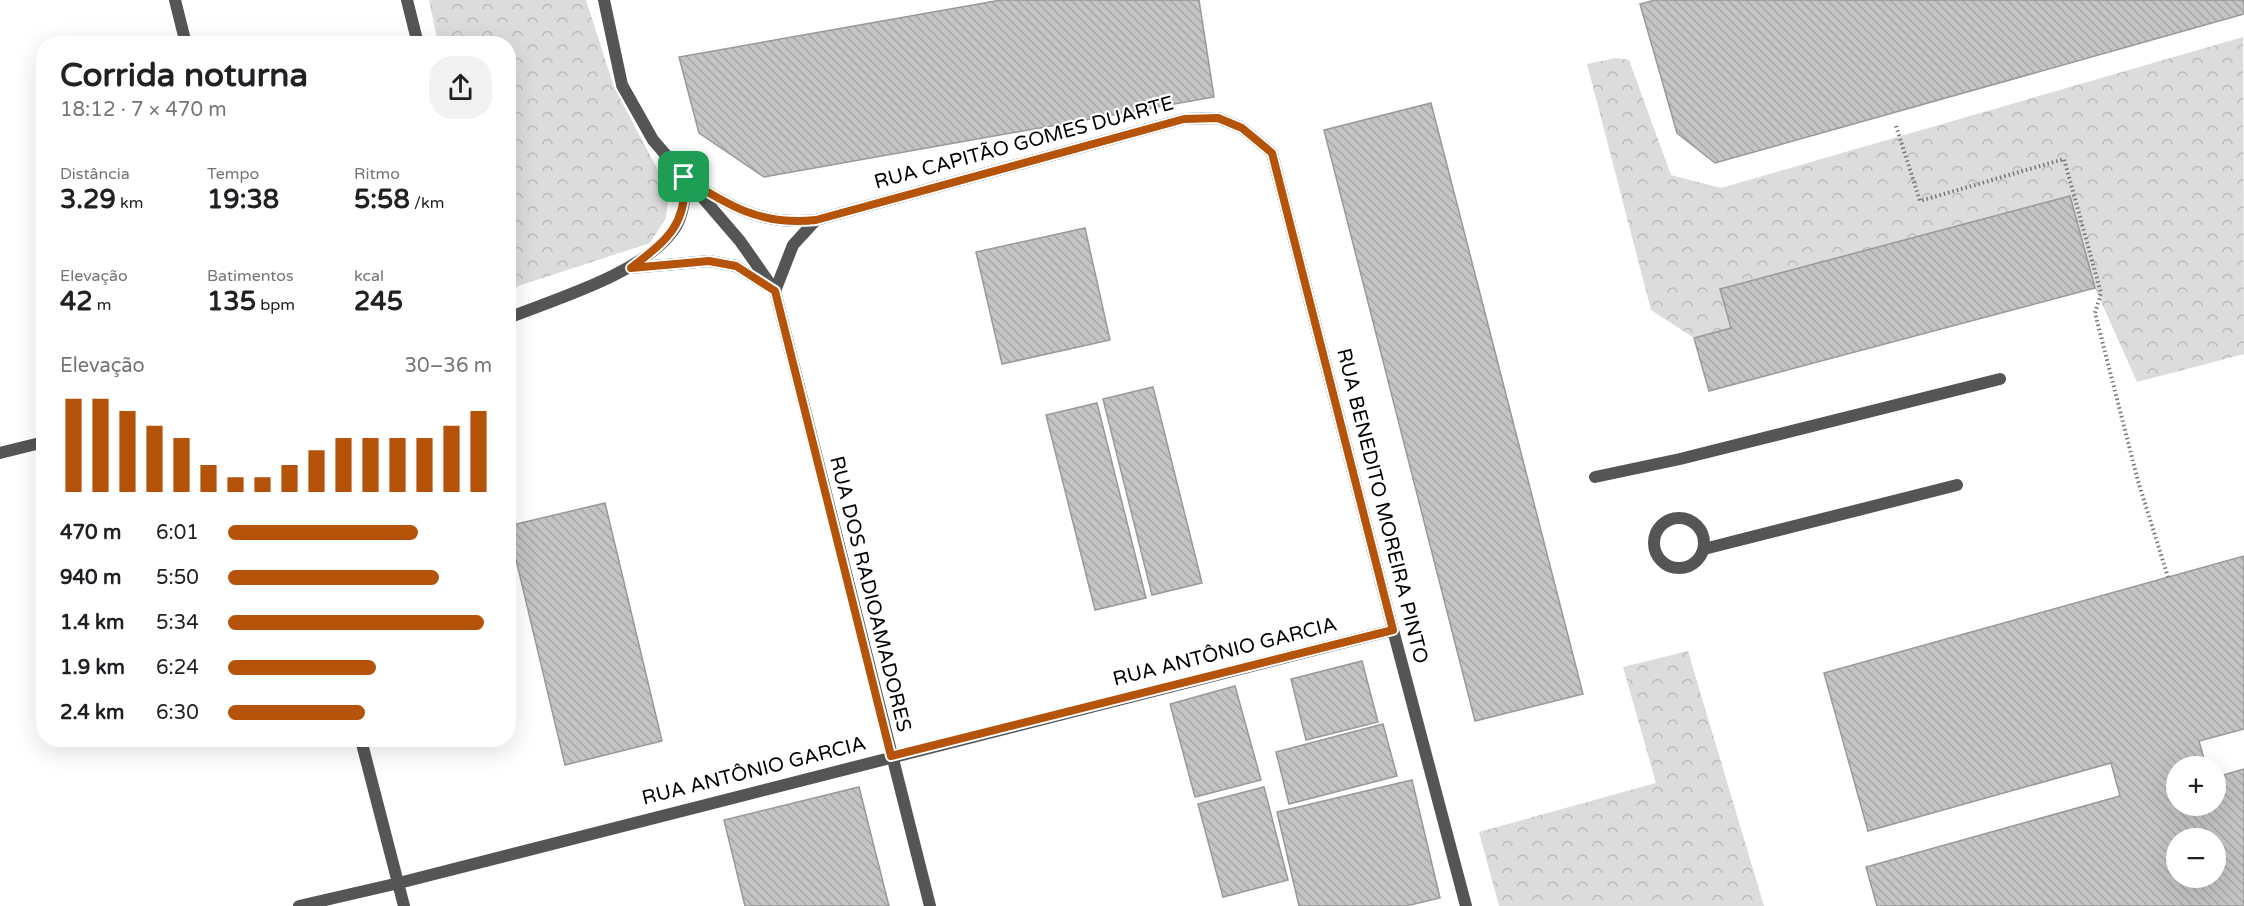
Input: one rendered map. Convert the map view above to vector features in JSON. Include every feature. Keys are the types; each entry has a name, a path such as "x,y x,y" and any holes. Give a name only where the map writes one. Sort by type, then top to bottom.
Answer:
{"street":[{"path":"175,0 184,36"},
{"path":"407,0 416,36"},
{"path":"604,0 622,86 653,140 740,241 775,291"},
{"name":"RUA CAPITÃO GOMES DUARTE","path":"684,177 724,203 764,218 802,222 1184,119 1218,118 1242,128"},
{"name":"RUA BENEDITO MOREIRA PINTO","path":"1242,128 1272,153 1393,630 1466,906"},
{"path":"516,315 631,268 662,244 675,229 686,191 684,177"},
{"path":"775,291 793,245 816,220"},
{"path":"631,268 709,261 736,266 775,291"},
{"name":"RUA DOS RADIOAMADORES","path":"775,291 930,906"},
{"path":"1595,477 1691,456 2000,379"},
{"path":"0,453 36,444"},
{"path":"1704,549 1703,534 1699,527 1686,518 1670,519 1663,523 1654,538 1653,546 1662,562 1678,569 1687,568 1694,564 1704,549 1957,485"},
{"name":"RUA ANTÔNIO GARCIA","path":"299,906 399,883 1393,630"},
{"path":"363,747 404,906"}],"path":[{"path":"1896,126 1920,201 2064,159 2101,293 2095,313 2138,481 2168,577"}],"green space":[{"path":"429,0 586,0 614,87 669,191 666,218 650,243 516,287 516,36 437,36"},
{"path":"2243,37 2244,354 2137,382 2095,288 2070,196 1721,289 1731,328 1694,338 1651,310 1587,64 1616,58 1629,60 1671,175 1721,188"},
{"path":"1688,651 1764,906 1499,906 1479,832 1656,783 1623,667"}],"building":[{"path":"1001,0 1199,0 1214,97 764,177 699,133 679,57"},
{"path":"1655,0 2244,0 2244,14 1715,163 1677,133 1640,4"},
{"path":"1431,103 1583,694 1475,721 1324,130"},
{"path":"2070,196 2095,288 1709,391 1694,338 1731,328 1720,289"},
{"path":"1085,228 1110,340 1002,364 976,252"},
{"path":"1153,387 1202,583 1152,595 1103,399"},
{"path":"1097,403 1146,598 1095,610 1046,415"},
{"path":"605,503 662,741 565,765 516,560 516,524"},
{"path":"2244,556 2244,729 2199,741 2203,756 2166,756 2166,816 2226,816 2226,774 2244,769 2244,906 1877,906 1866,867 2120,796 2111,763 1868,831 1824,673"},
{"path":"1362,661 1378,722 1306,740 1291,679"},
{"path":"1235,686 1261,780 1195,797 1170,704"},
{"path":"1383,724 1397,776 1289,804 1276,752"},
{"path":"1412,780 1440,898 1406,906 1299,906 1277,812"},
{"path":"859,787 889,906 745,906 724,820"},
{"path":"1264,787 1288,880 1223,897 1198,804"}],"route":[{"path":"1218,118 1242,128 1272,153 1393,630 891,756 775,291 736,266 709,261 631,268 662,244 675,229 686,191 684,177 724,203 764,218 802,222 1184,119 1218,118"}]}
